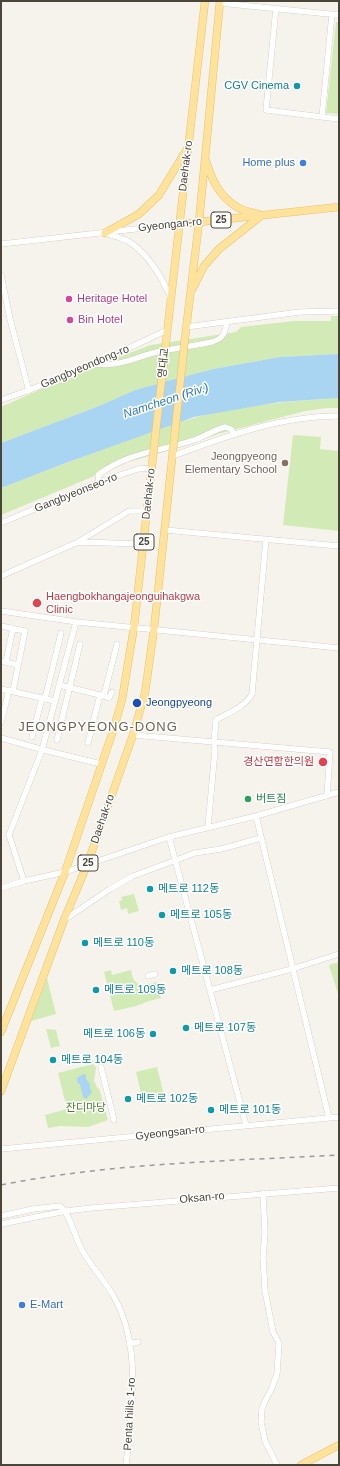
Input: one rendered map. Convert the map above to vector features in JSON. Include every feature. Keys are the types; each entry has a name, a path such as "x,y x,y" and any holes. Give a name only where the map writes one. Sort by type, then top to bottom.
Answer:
{"main road":[{"name":"Daehak-ro","path":"167,330 205,1"},
{"name":"영대교","path":"165,530 186,327 199,222 220,2"},
{"path":"105,233 139,214 159,195 189,145"},
{"path":"205,157 213,180 223,197 238,208 262,215"},
{"name":"Gyeongan-ro","path":"180,224 339,207"},
{"path":"190,292 204,266 219,249 262,215"},
{"name":"영대교","path":"153,456 167,330"},
{"name":"Daehak-ro","path":"1,1032 65,872 122,700 134,627 153,456"},
{"name":"Daehak-ro","path":"1,1091 64,920 87,865 133,735 145,693 165,530"},
{"path":"302,1465 339,1445"}],"street":[{"path":"220,2 339,15"},
{"path":"276,8 266,110 339,119"},
{"path":"322,117 332,14"},
{"name":"Gyeongan-ro","path":"1,244 180,224"},
{"path":"105,233 131,243 149,260 163,280 171,298"},
{"path":"1,275 10,319 29,391"},
{"path":"186,327 300,312 339,311"},
{"path":"93,364 118,364 156,352 220,340 224,335 227,322"},
{"name":"Gangbyeondong-ro","path":"1,400 29,391 114,355 167,330"},
{"path":"173,453 276,422 324,416 339,416"},
{"path":"99,482 98,475 105,470 137,455 193,440 226,427 231,429 234,434"},
{"name":"Gangbyeonseo-ro","path":"1,523 99,482 138,469 152,468"},
{"path":"1,576 78,542 130,511 147,511"},
{"path":"165,530 339,546"},
{"path":"208,828 215,750 214,742 216,720 242,706 252,694 266,539"},
{"path":"78,542 144,544"},
{"path":"1,611 76,622 339,648"},
{"path":"24,881 9,835 42,750 76,622"},
{"path":"1,626 25,631 11,691 4,700 1,724"},
{"path":"13,628 3,661 18,665"},
{"path":"32,737 61,633"},
{"path":"57,740 80,644"},
{"path":"100,695 104,695 117,644"},
{"path":"59,685 109,698 112,692"},
{"path":"1,689 55,701"},
{"path":"88,743 100,695"},
{"path":"133,735 330,752 327,796"},
{"path":"1,738 42,750 101,764"},
{"path":"1,888 24,881 65,872 169,837 256,816 339,792"},
{"path":"256,816 329,1118"},
{"path":"169,837 246,1125"},
{"path":"64,920 123,885 133,876 194,853 221,849 261,838"},
{"path":"81,909 88,910"},
{"path":"210,990 292,969 339,954"},
{"path":"148,976 155,974"},
{"path":"100,1067 114,1120"},
{"name":"Gyeongsan-ro","path":"1,1150 339,1117"},
{"name":"Oksan-ro","path":"1,1224 66,1211 102,1206 339,1188"},
{"path":"263,1194 265,1233 263,1257 265,1291 273,1332 280,1343 277,1374 262,1409 261,1422 265,1441 277,1465"},
{"path":"1,1216 33,1209 60,1206 66,1211"},
{"name":"Penta hills 1-ro","path":"66,1211 80,1248 109,1288 118,1305 125,1325 132,1366 133,1409 126,1465"},
{"path":"129,1344 138,1342"}],"green space":[{"path":"336,22 339,22 339,114 326,113"},
{"path":"331,316 339,316 339,354 280,357 213,369 167,381 135,390 99,406 1,443 1,407 84,370 151,345 236,332 241,327 294,321 331,321"},
{"path":"339,398 339,408 305,411 218,434 185,446 128,462 1,515 1,488 183,421 218,412 252,406"},
{"path":"293,435 321,437 320,449 339,451 339,531 283,525"},
{"path":"134,894 139,911 128,914 127,908 121,910 119,901 122,900 121,897"},
{"path":"339,962 339,994 338,994 329,965"},
{"path":"111,970 112,975 131,970 133,979 140,986 157,982 161,998 114,1011 104,972"},
{"path":"47,978 56,1014 31,1021"},
{"path":"46,1029 56,1030 60,1046 51,1048"},
{"name":"잔디마당","path":"93,1064 96,1067 94,1081 98,1089 99,1088 108,1120 88,1127 60,1126 48,1128 45,1115 67,1109 58,1073"},
{"path":"157,1067 164,1095 143,1101 136,1072"}],"water":[{"name":"Namcheon (Riv.)","path":"339,354 339,398 279,402 194,417 1,488 1,443 99,406 135,390 167,381 213,369 280,357"},
{"path":"84,1074 86,1075 86,1079 90,1084 92,1092 86,1099 83,1097 80,1084 78,1084 77,1079"}],"railway":[{"path":"1,1185 127,1167 339,1155"}],"place":[{"name":"CGV Cinema","path":"297,86"},
{"name":"Home plus","path":"303,163"},
{"name":"Heritage Hotel","path":"69,299"},
{"name":"Bin Hotel","path":"70,320"},
{"name":"Jeongpyeong Elementary School","path":"285,463"},
{"name":"Haengbokhangajeonguihakgwa Clinic","path":"37,603"},
{"name":"Jeongpyeong","path":"137,703"},
{"name":"경산연합한의원","path":"323,762"},
{"name":"버트짐","path":"248,799"},
{"name":"메트로 112동","path":"150,889"},
{"name":"메트로 105동","path":"162,915"},
{"name":"메트로 110동","path":"85,943"},
{"name":"메트로 108동","path":"173,971"},
{"name":"메트로 109동","path":"96,990"},
{"name":"메트로 107동","path":"186,1028"},
{"name":"메트로 106동","path":"153,1034"},
{"name":"메트로 104동","path":"53,1060"},
{"name":"메트로 102동","path":"128,1099"},
{"name":"메트로 101동","path":"211,1110"},
{"name":"E-Mart","path":"22,1305"}],"district":[{"name":"JEONGPYEONG-DONG","path":"98,727"}]}
